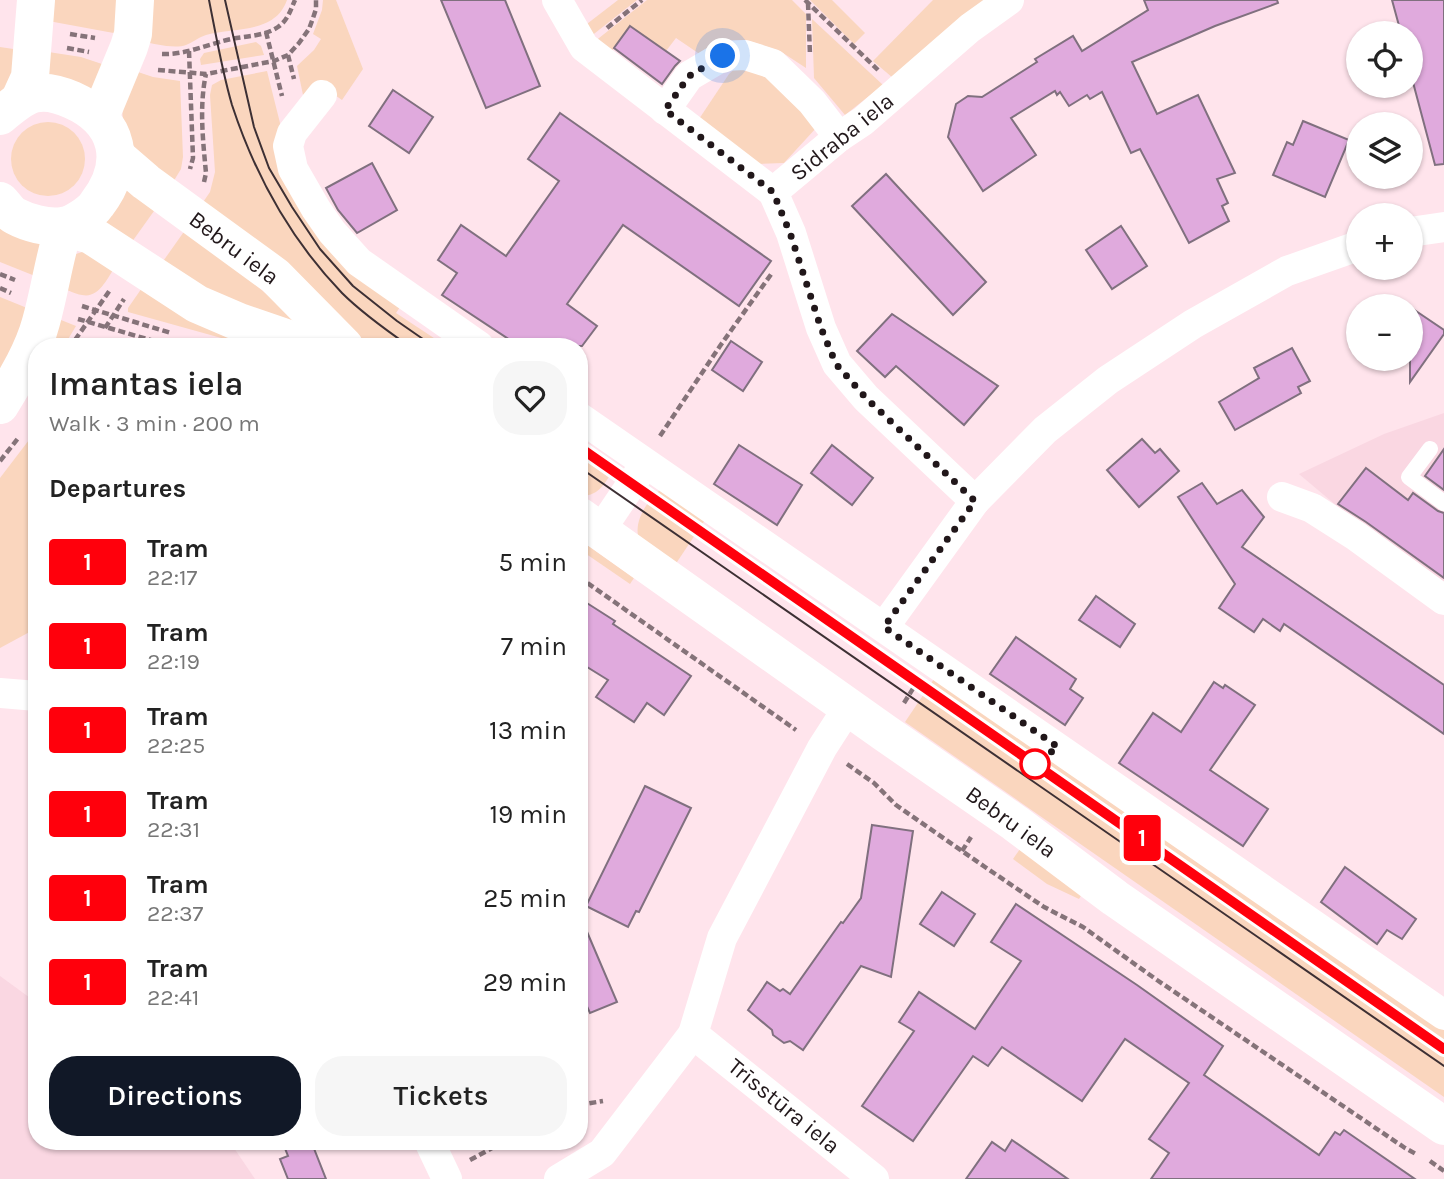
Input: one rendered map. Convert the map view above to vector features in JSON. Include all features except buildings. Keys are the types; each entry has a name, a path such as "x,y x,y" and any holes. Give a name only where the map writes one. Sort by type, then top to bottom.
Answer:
{"street":[{"path":"10,107 30,78 36,0"},
{"path":"100,117 133,34 135,0"},
{"path":"557,0 584,47 773,192"},
{"name":"Sidraba iela","path":"975,501 866,398 836,364 773,192 839,137 863,121 970,29 1009,0"},
{"path":"665,110 689,76 723,56 745,55 773,64 812,102 839,137"},
{"path":"10,107 37,92 66,97 86,106 100,117 112,135 117,157 107,192 91,212 64,227 35,338"},
{"path":"322,95 292,133 288,146 293,169 316,209 344,247 359,262 468,338"},
{"name":"Bebru iela","path":"117,157 146,182 275,276 336,338"},
{"path":"0,201 14,216 40,225 64,227 91,235 197,304 286,338"},
{"path":"1423,230 1444,227"},
{"path":"884,627 975,501 1045,430 1118,373 1193,324 1287,271 1346,250"},
{"path":"10,420 28,357"},
{"path":"588,423 1444,1015"},
{"path":"590,524 645,464"},
{"path":"1282,498 1312,508 1356,536 1444,600"},
{"name":"Bebru iela","path":"590,524 1015,822 1115,898 1444,1126"},
{"path":"0,693 28,695"},
{"path":"559,1179 602,1153 693,1034 722,938 822,748 849,706"},
{"name":"Trīsstūra iela","path":"693,1034 874,1179"},
{"path":"433,1150 447,1179"}],"lane":[{"path":"1430,449 1409,477 1444,503"}],"path":[{"path":"189,51 276,29 288,19 295,0"},
{"path":"206,74 274,61 288,55 309,29 316,9 316,0"},
{"path":"584,47 642,0"},
{"path":"805,0 900,90"},
{"path":"266,32 292,133"},
{"path":"645,464 653,447 720,345 778,264"},
{"path":"0,274 87,322 143,338"},
{"path":"0,288 97,310 181,336"},
{"path":"76,338 97,310"},
{"path":"0,461 10,420"},
{"path":"588,583 874,783 896,805 1044,907 1083,927 1405,1148 1444,1171"}],"shaded area":[{"path":"46,0 123,0 119,34 43,20"},
{"path":"146,0 287,0 281,11 264,24 206,35 186,45 176,46 142,41"},
{"path":"323,0 336,0 363,69 342,100 322,86 303,95 297,66 321,39 313,34"},
{"path":"618,0 637,0 590,37 583,27"},
{"path":"647,0 792,0 806,14 806,68 780,51 746,40 718,41 701,55 676,38 666,51 630,26 612,51 594,42"},
{"path":"810,0 832,0 865,33 854,44"},
{"path":"933,0 994,0 893,78 873,61"},
{"path":"812,19 883,85 845,115 814,78"},
{"path":"256,42 261,46 264,55 201,65 200,59 204,53"},
{"path":"0,47 20,50 16,71 0,95"},
{"path":"42,51 81,57 108,66 92,94 42,78"},
{"path":"742,62 762,66 817,127 784,163 758,164 697,122 729,74"},
{"path":"132,70 153,77 180,81 183,157 181,169 170,187 146,171 123,125 122,102"},
{"path":"267,71 281,127 278,144 402,304 396,313 434,338 355,338 199,208 210,192 215,172 210,95 212,85 221,80"},
{"path":"48,122 69,128 79,138 85,159 79,180 69,190 48,196 27,190 17,180 11,159 17,138 27,128"},
{"path":"124,183 159,204 129,246 100,221"},
{"path":"0,223 44,238 40,278 0,262"},
{"path":"188,226 317,338 159,267"},
{"path":"85,251 116,265 102,286 88,295 76,294 59,286 76,254"},
{"path":"144,285 263,338 221,338 128,312"},
{"path":"0,297 32,310 0,379"},
{"path":"51,316 76,326 69,338 44,338"},
{"path":"1444,413 1444,587 1299,474 1384,434"},
{"path":"28,441 28,633 0,648 0,478"},
{"path":"588,445 617,465 602,487 588,495"},
{"path":"660,490 707,517 675,565 638,535 638,523 643,510"},
{"path":"588,545 634,578 630,584 588,555"},
{"path":"936,676 1444,1028 1444,1097 905,722"},
{"path":"1022,846 1085,889 1079,899 1047,884 1013,859"},
{"path":"0,976 28,996 28,1150 235,1150 255,1179 0,1179"}],"tram line":[{"path":"209,0 232,105 241,131 276,205 307,251 342,293 398,338"},
{"path":"225,0 254,127 269,168 320,249 353,286 421,338"},
{"path":"588,453 1444,1049"},
{"name":"1","path":"588,453 1444,1049"},
{"path":"588,473 1444,1066"}],"route":[{"path":"723,56 689,76 665,110 773,192 836,364 866,398 975,501 884,627 1058,747 1035,764"}]}
